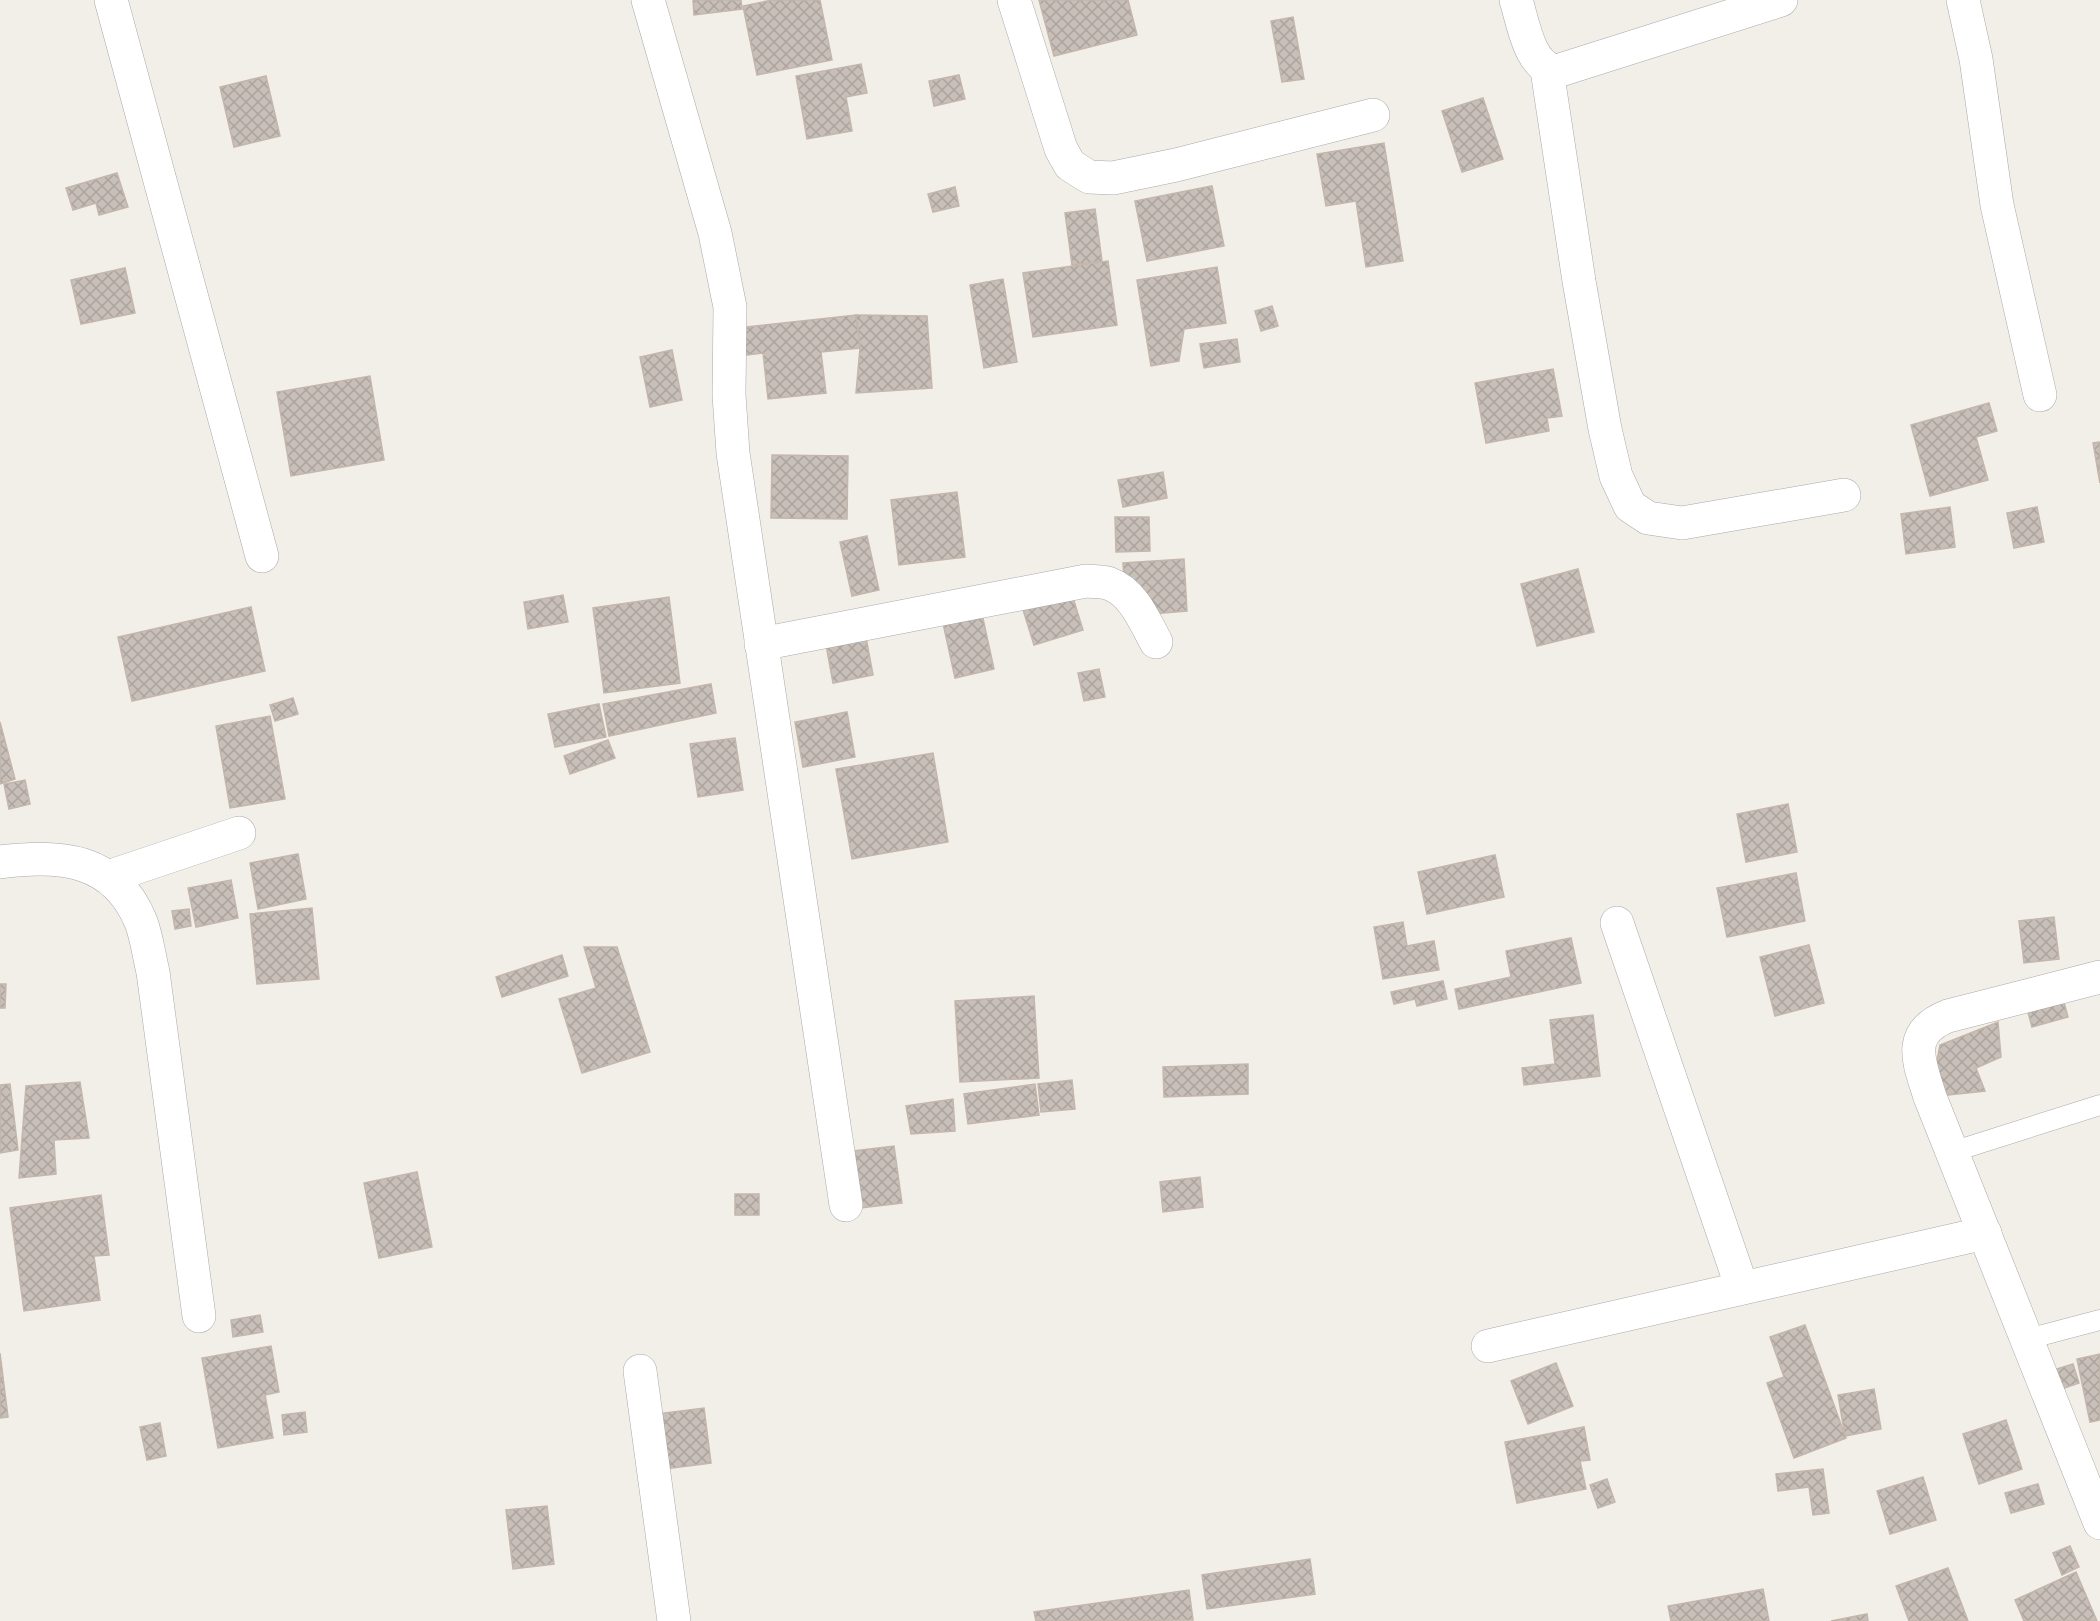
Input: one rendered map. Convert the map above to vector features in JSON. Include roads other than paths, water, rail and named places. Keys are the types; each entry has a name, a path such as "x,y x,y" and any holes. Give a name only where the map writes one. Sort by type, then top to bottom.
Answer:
{"street":[{"path":"111,0 262,556"},
{"path":"648,0 715,233 730,307 729,395 733,453 846,1205"},
{"path":"1014,0 1061,149 1071,165 1089,177 1113,178 1176,165 1373,115"},
{"path":"1516,0 1532,49 1541,65 1547,70 1579,281 1605,429 1616,476 1630,506 1648,518 1682,523 1844,495"},
{"path":"1547,70 1576,67 1781,0"},
{"path":"1963,0 1976,59 1997,205 2040,395"},
{"path":"761,644 1086,581 1109,583 1124,592 1140,612 1156,642"},
{"path":"108,877 239,833"},
{"path":"0,862 63,858 86,864 108,877 124,893 141,922 153,972 199,1316"},
{"path":"1617,923 1742,1288"},
{"path":"2100,977 1948,1016 1926,1028 1920,1035 1919,1047 1924,1080 2100,1523"},
{"path":"1488,1346 1985,1233"},
{"path":"640,1371 674,1621"}],"lane":[{"path":"1952,1152 2100,1105"},
{"path":"2028,1339 2100,1320"}]}
